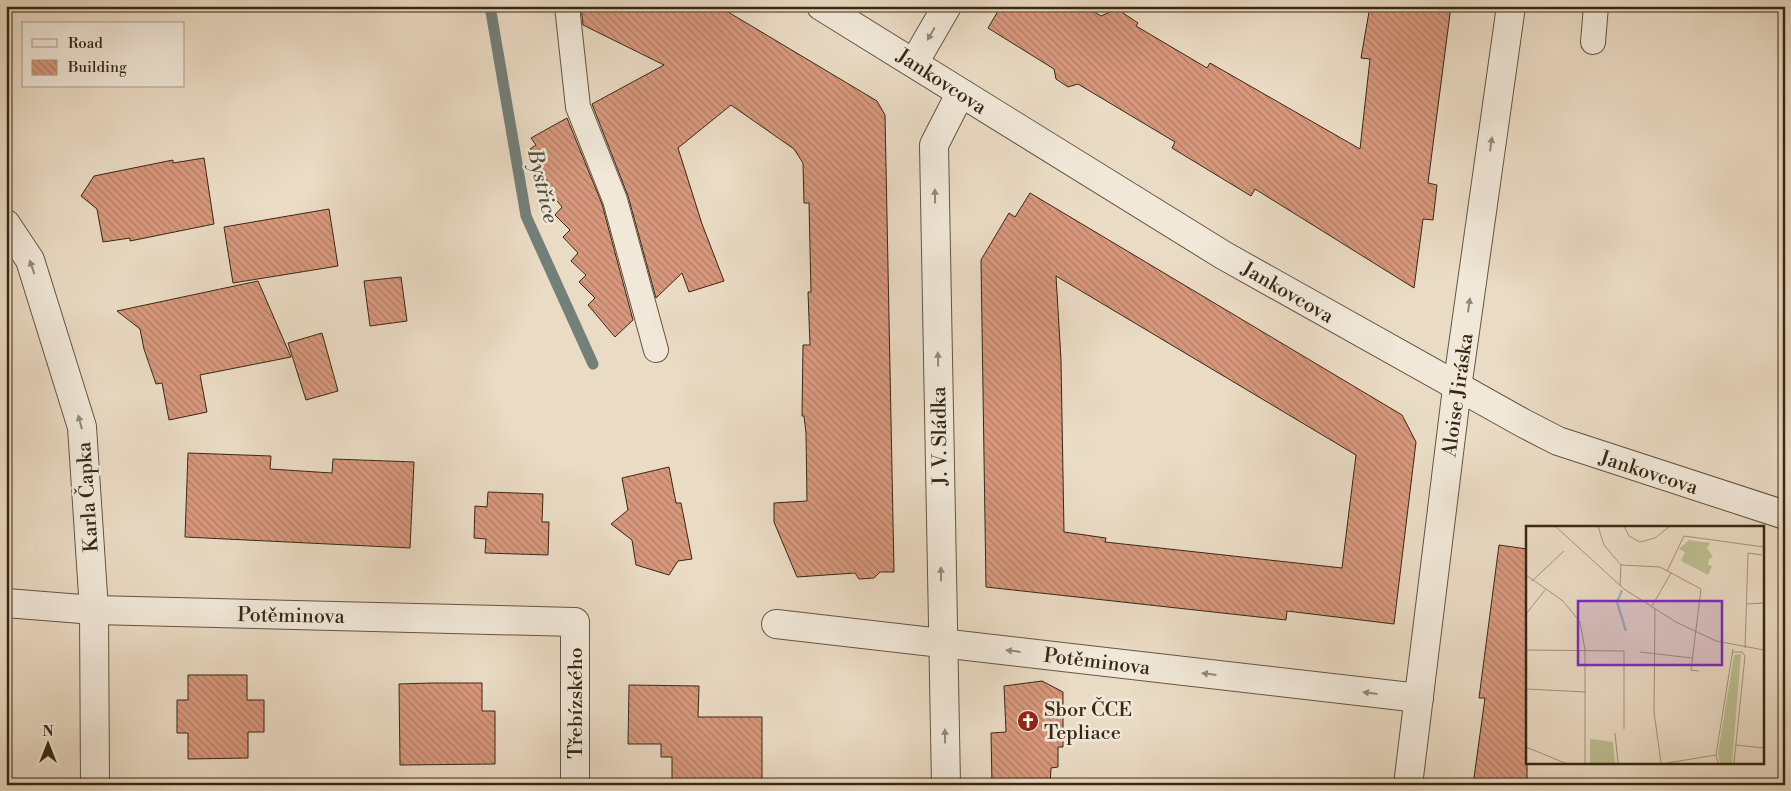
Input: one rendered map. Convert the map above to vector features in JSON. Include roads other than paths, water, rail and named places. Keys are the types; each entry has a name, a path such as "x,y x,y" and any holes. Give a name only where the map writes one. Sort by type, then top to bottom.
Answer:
{"street":[{"name":"Jankovcova","path":"821,6 914,63 960,94 1223,255 1457,388 1558,441 1785,515"},
{"path":"914,63 947,6"},
{"name":"Aloise Jiráska","path":"1408,785 1457,388 1511,6"},
{"name":"J. V. Sládka","path":"946,785 934,145 960,94"},
{"name":"Karla Čapka","path":"6,224 30,260 82,427 94,610 95,785"},
{"name":"Potěminova","path":"6,603 94,610 575,622"},
{"name":"Třebízského","path":"575,622 575,785"},
{"name":"Potěminova","path":"776,624 1419,698"}],"lane":[{"path":"566,6 578,107 615,200 656,350"},
{"path":"1593,42 1596,6"}],"waterway":[{"name":"Bystřice","path":"490,6 526,216 593,364"}],"place":[{"name":"Sbor ČCE Tepliace","path":"1028,721"}]}
